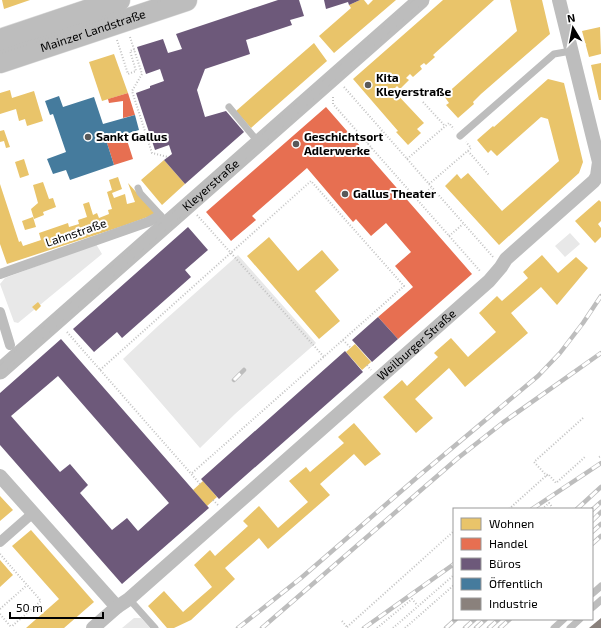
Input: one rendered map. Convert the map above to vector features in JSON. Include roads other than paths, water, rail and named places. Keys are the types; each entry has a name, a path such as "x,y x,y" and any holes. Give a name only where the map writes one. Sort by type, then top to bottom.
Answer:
{"main road":[{"name":"Mainzer Landstraße","path":"0,62 186,0"},
{"name":"Mainzer Landstraße","path":"0,40 106,2"}],"street":[{"name":"Kleyerstraße","path":"0,371 164,220 188,205 259,143 334,85 421,0"},
{"name":"Weilburger Straße","path":"93,628 117,607 129,599 489,281 506,259 598,176 598,162 559,0"},
{"name":"Lahnstraße","path":"0,274 148,222 164,220"},
{"path":"0,312 10,345"},
{"path":"0,476 117,607"},
{"path":"0,542 33,513"}],"lane":[{"path":"460,136 554,54 571,51"},
{"path":"229,107 259,143"},
{"path":"138,188 164,220"},
{"path":"593,593 601,586"},
{"path":"129,599 155,628"},
{"path":"593,607 601,600"},
{"path":"554,628 563,620"},
{"path":"570,628 579,620"}],"tram line":[{"path":"0,54 162,0"},
{"path":"0,365 414,0"},
{"path":"0,376 426,0"}],"railway":[{"path":"238,628 301,578 421,474 538,376 560,353 601,296"},
{"path":"262,628 458,458 505,421 601,353"},
{"path":"234,380 244,370"},
{"path":"534,508 601,463"},
{"path":"578,508 601,487"},
{"path":"593,509 601,502"},
{"path":"593,520 601,512"},
{"path":"593,531 601,524"},
{"path":"593,543 601,536"},
{"path":"364,628 453,565"},
{"path":"446,628 455,620"},
{"path":"465,628 474,620"},
{"path":"476,628 485,620"},
{"path":"489,628 498,620"},
{"path":"500,628 509,620"}],"place":[{"name":"Kita Kleyerstraße","path":"368,85"},
{"name":"Sankt Gallus","path":"88,137"},
{"name":"Geschichtsort Adlerwerke","path":"296,144"},
{"name":"Gallus Theater","path":"345,194"}]}
